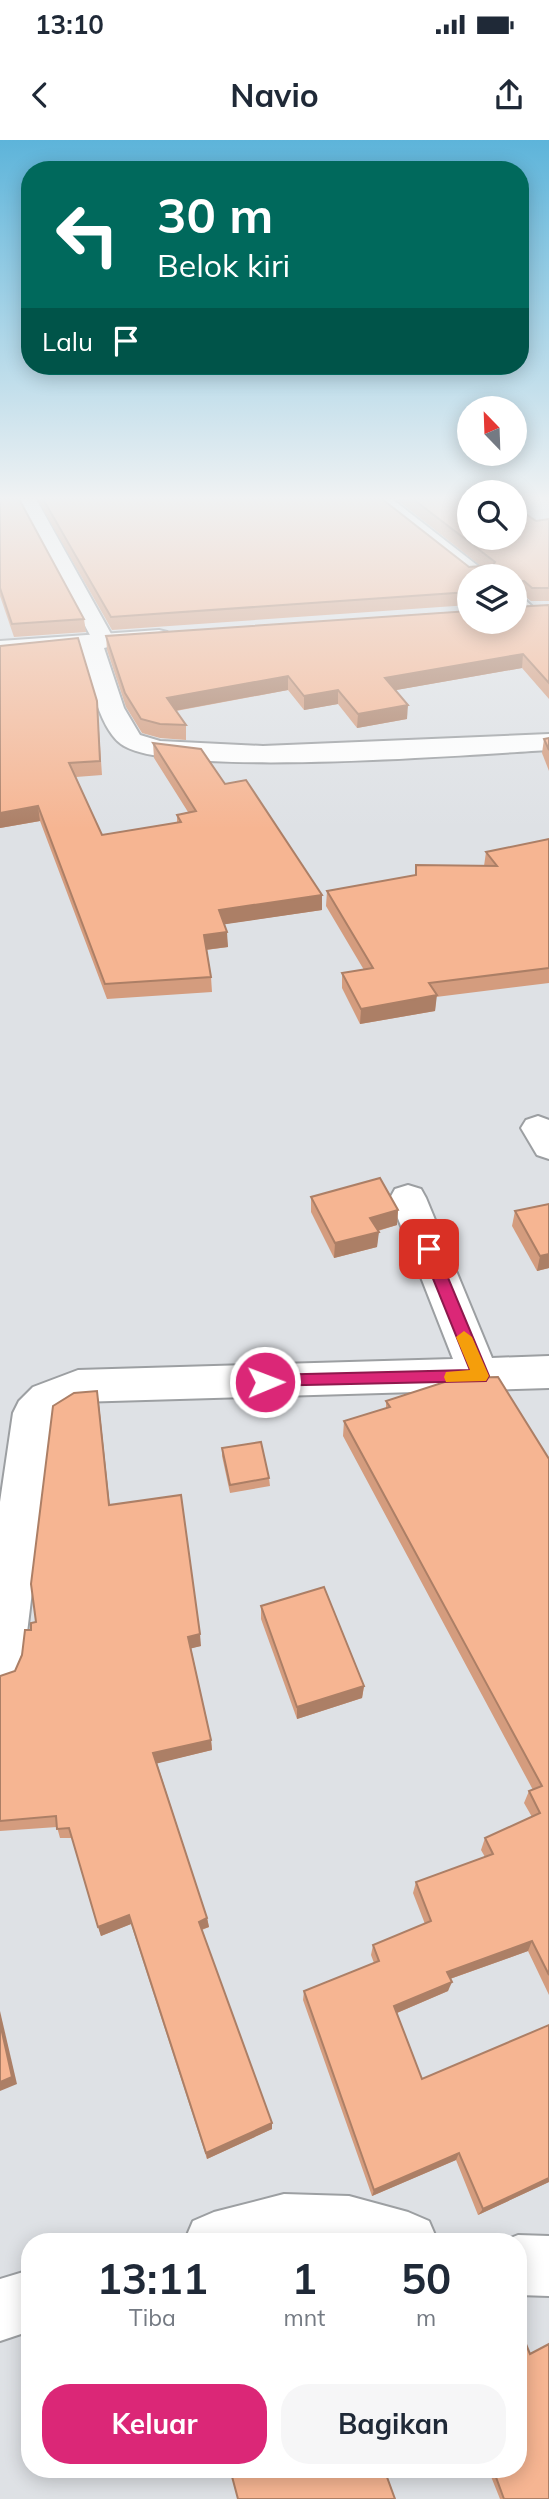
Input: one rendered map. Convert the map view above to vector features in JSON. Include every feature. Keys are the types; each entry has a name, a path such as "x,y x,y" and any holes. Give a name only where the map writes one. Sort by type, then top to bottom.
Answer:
{"main road":[{"path":"81,609 97,642 112,707 125,733 131,740 156,749 303,753 549,742"},
{"path":"0,648 185,636"},
{"path":"408,1198 480,1376"},
{"path":"0,1666 33,1413 52,1395 78,1387 549,1373"},
{"path":"249,2233 284,2224 349,2226 375,2233"},
{"path":"527,2265 549,2266"},
{"path":"0,2310 21,2303"}],"building":[{"path":"7,609 79,609 84,619 12,624"},
{"path":"106,609 224,609 111,617"},
{"path":"527,609 549,609 549,683 523,654 385,678 408,705 358,714 338,690 304,696 288,676 167,698 186,725 160,724 141,719 125,693 106,636 457,612 457,634 527,634"},
{"path":"78,638 97,701 100,761 69,763 102,835 181,822 177,815 196,811 153,743 201,749 225,784 246,780 322,895 219,910 227,932 204,935 211,977 105,984 38,806 0,813 0,646"},
{"path":"549,839 549,968 429,983 437,995 361,1009 342,973 373,968 327,891 416,875 416,865 497,866 486,852"},
{"path":"380,1178 398,1210 370,1218 379,1232 335,1243 311,1197"},
{"path":"549,1204 549,1254 540,1256 515,1211"},
{"path":"498,1377 549,1459 549,1975 532,1941 447,1972 452,1982 394,2006 422,2079 549,2025 549,2178 483,2209 459,2153 374,2190 304,1991 379,1961 373,1945 431,1921 416,1882 493,1854 485,1838 540,1813 529,1791 542,1786 344,1421 390,1407 386,1401 457,1378"},
{"path":"97,1391 109,1505 181,1495 200,1634 188,1637 211,1740 153,1753 207,1918 199,1922 272,2123 206,2153 129,1915 98,1927 69,1828 57,1829 56,1816 0,1821 0,1676 15,1671 22,1655 25,1630 31,1630 31,1623 36,1622 31,1584 53,1406 74,1393"},
{"path":"261,1442 269,1478 230,1485 222,1448"},
{"path":"324,1587 364,1686 297,1707 261,1606"},
{"path":"0,2023 12,2077 0,2082"},
{"path":"549,2344 549,2499 504,2499 496,2478 527,2478 527,2347 530,2354"},
{"path":"232,2478 387,2478 395,2499 238,2499"}],"slow traffic":[{"path":"452,1377 480,1376 464,1337"}],"route":[{"path":"265,1382 480,1376 429,1249"}]}
